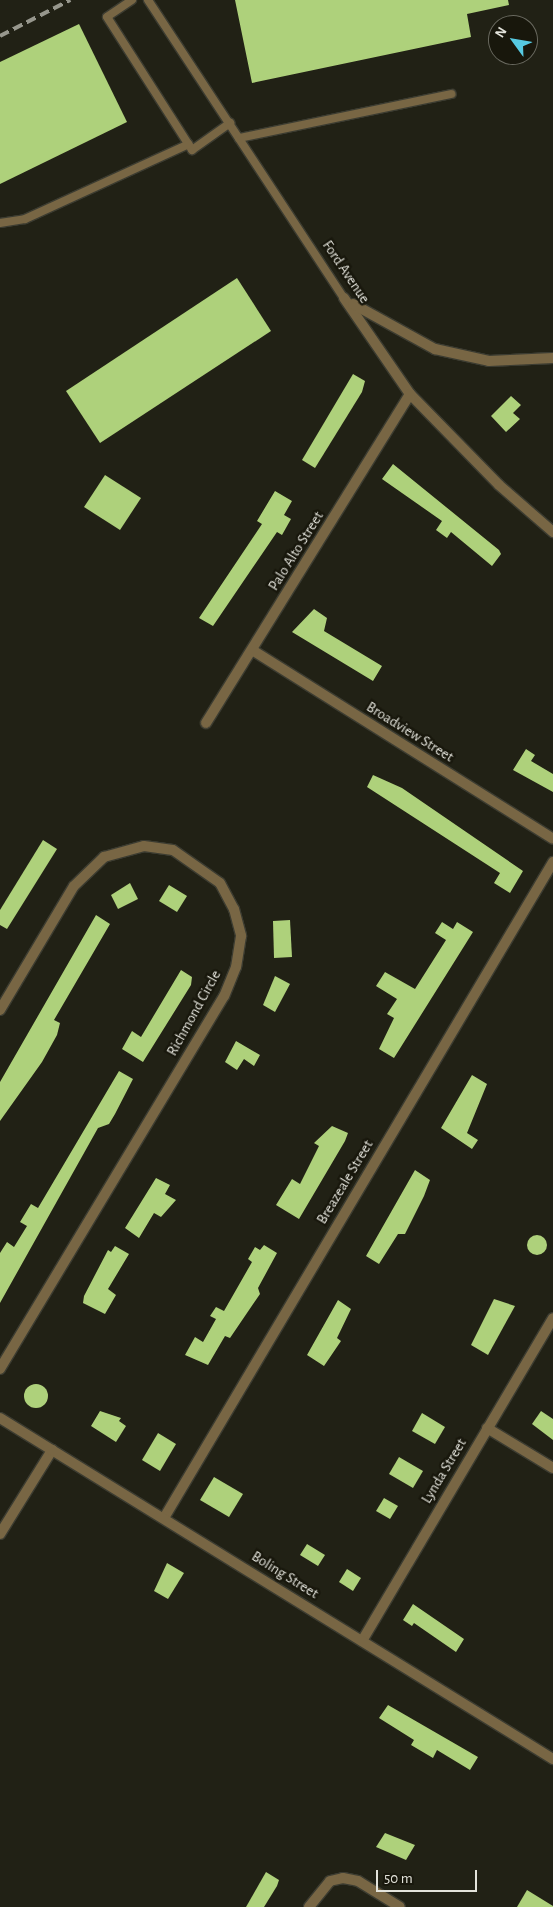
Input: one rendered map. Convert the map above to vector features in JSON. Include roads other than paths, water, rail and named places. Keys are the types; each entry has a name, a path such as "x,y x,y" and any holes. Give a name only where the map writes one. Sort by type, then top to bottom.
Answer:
{"street":[{"path":"344,298 368,316 435,349 489,361 553,358"},
{"name":"Ford Avenue","path":"344,298 410,394 496,482 553,532"},
{"name":"Palo Alto Street","path":"206,723 410,394"},
{"name":"Broadview Street","path":"252,650 553,839"},
{"name":"Richmond Circle","path":"0,1010 74,886 104,856 144,846 172,850 220,883 234,909 241,936 236,967 224,996 0,1369"},
{"name":"Breazeale Street","path":"164,1518 553,862"},
{"name":"Lynda Street","path":"362,1640 553,1318"},
{"name":"Boling Street","path":"0,1418 553,1759"},
{"path":"487,1428 553,1468"},
{"path":"0,1534 52,1450"},
{"path":"309,1907 330,1881 343,1878 400,1907"}],"lane":[{"path":"132,0 107,17 192,150 230,123"},
{"name":"Ford Avenue","path":"148,0 344,298"},
{"path":"239,138 452,94"},
{"path":"0,223 25,219 188,144"}],"railway":[{"path":"0,36 70,0"}]}
